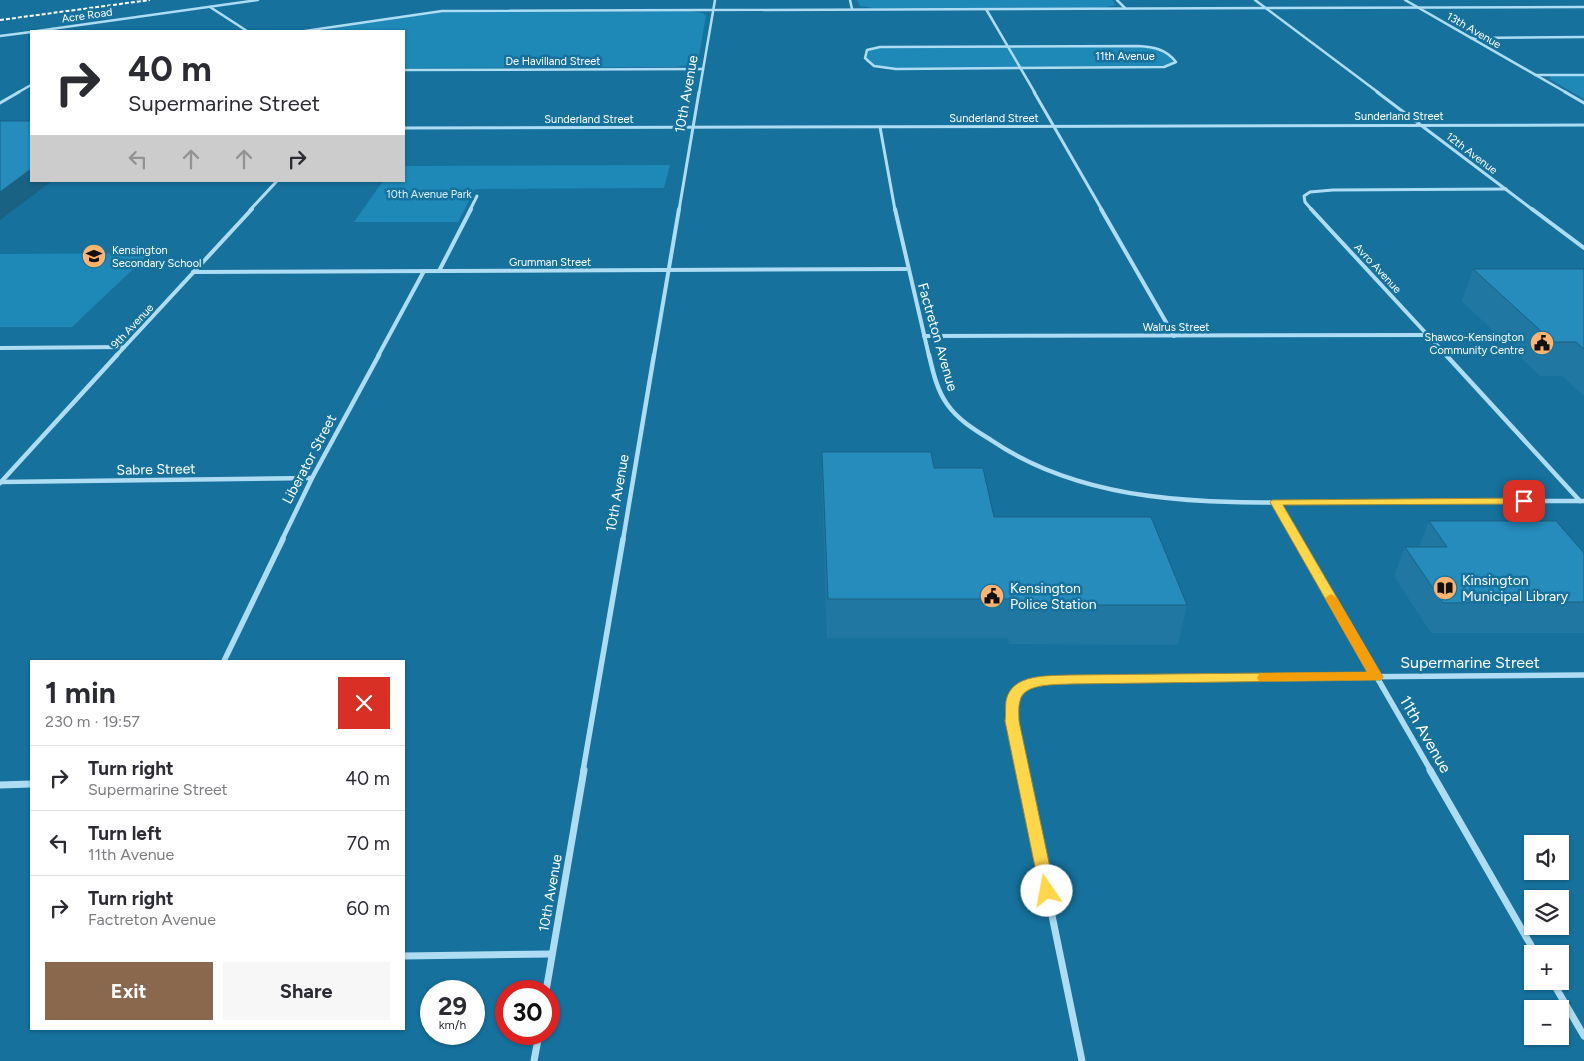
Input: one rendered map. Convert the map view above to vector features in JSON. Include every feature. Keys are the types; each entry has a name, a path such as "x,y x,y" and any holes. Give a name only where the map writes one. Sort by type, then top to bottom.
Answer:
{"street":[{"name":"Acre Road","path":"44,30 258,0"},
{"name":"10th Avenue","path":"548,980 715,0"},
{"path":"850,0 852,10"},
{"path":"1117,0 1125,8"},
{"name":"12th Avenue","path":"1254,0 1584,248"},
{"name":"13th Avenue","path":"1405,0 1584,103"},
{"path":"210,7 245,30"},
{"path":"311,30 435,11 1584,7"},
{"path":"986,9 1174,336"},
{"path":"0,36 30,32"},
{"path":"1471,38 1584,37"},
{"name":"11th Avenue","path":"1150,46 1167,52 1176,62 1164,67 1020,68 889,68 866,62 864,54 867,50 880,47 1150,46"},
{"name":"De Havilland Street","path":"405,70 703,68"},
{"path":"1534,75 1584,75"},
{"path":"0,104 30,86"},
{"name":"Sunderland Street","path":"405,128 1584,125"},
{"name":"Factreton Avenue","path":"880,127 906,269 936,378 945,400 965,423 1020,459 1064,476 1111,489 1150,496 1209,502 1582,501"},
{"name":"9th Avenue","path":"0,482 276,182"},
{"name":"Avro Avenue","path":"1506,189 1333,190 1310,192 1304,196 1305,202 1582,501"},
{"path":"438,271 477,196"},
{"name":"Grumman Street","path":"194,272 906,269"},
{"name":"Liberator Street","path":"224,660 312,478 424,271"},
{"name":"Walrus Street","path":"924,336 1428,335"},
{"path":"0,348 125,347"},
{"name":"Sabre Street","path":"0,482 312,478"},
{"name":"11th Avenue","path":"1276,502 1531,945"},
{"name":"Supermarine Street","path":"1082,1061 1012,721 1013,700 1017,691 1034,681 1070,679 1584,675"},
{"path":"0,785 30,784"},
{"path":"405,956 552,954"},
{"path":"1557,990 1584,1036"},
{"path":"534,1061 537,1045"}],"green space":[{"path":"857,0 1112,0 1116,5 1102,8 874,8 860,6"},
{"path":"691,11 706,15 698,62 675,67 405,68 405,30 320,30 437,12"},
{"path":"880,47 1150,47 1167,52 1176,62 1164,67 896,69 872,65 866,62 865,54 867,50"},
{"path":"1551,76 1584,76 1584,99 1551,80 1549,78"},
{"name":"10th Avenue Park","path":"670,165 664,188 475,189 458,222 354,222 382,182 405,182 405,166"},
{"path":"150,253 72,327 0,327 0,254"}],"building":[{"path":"0,121 30,121 30,170 0,192"},
{"path":"1473,269 1584,269 1584,349 1576,342 1553,342"},
{"name":"Kensington Police Station","path":"822,452 931,452 934,468 983,468 994,517 1151,517 1187,605 1015,605 1013,599 828,599"},
{"path":"1429,521 1556,521 1584,553 1584,602 1443,603 1405,547 1447,547"}],"railway":[{"path":"0,20 150,0"}],"slow traffic":[{"path":"1264,678 1376,677 1331,598"}],"place":[{"name":"Kensington Secondary School","path":"94,256"},
{"name":"Shawco-Kensington Community Centre","path":"1542,343"},
{"name":"Kinsington Municipal Library","path":"1445,588"},
{"name":"Kensington Police Station","path":"992,596"}],"route":[{"path":"1047,891 1012,721 1013,700 1017,691 1034,681 1070,679 1376,677 1276,502 1524,501"}]}
